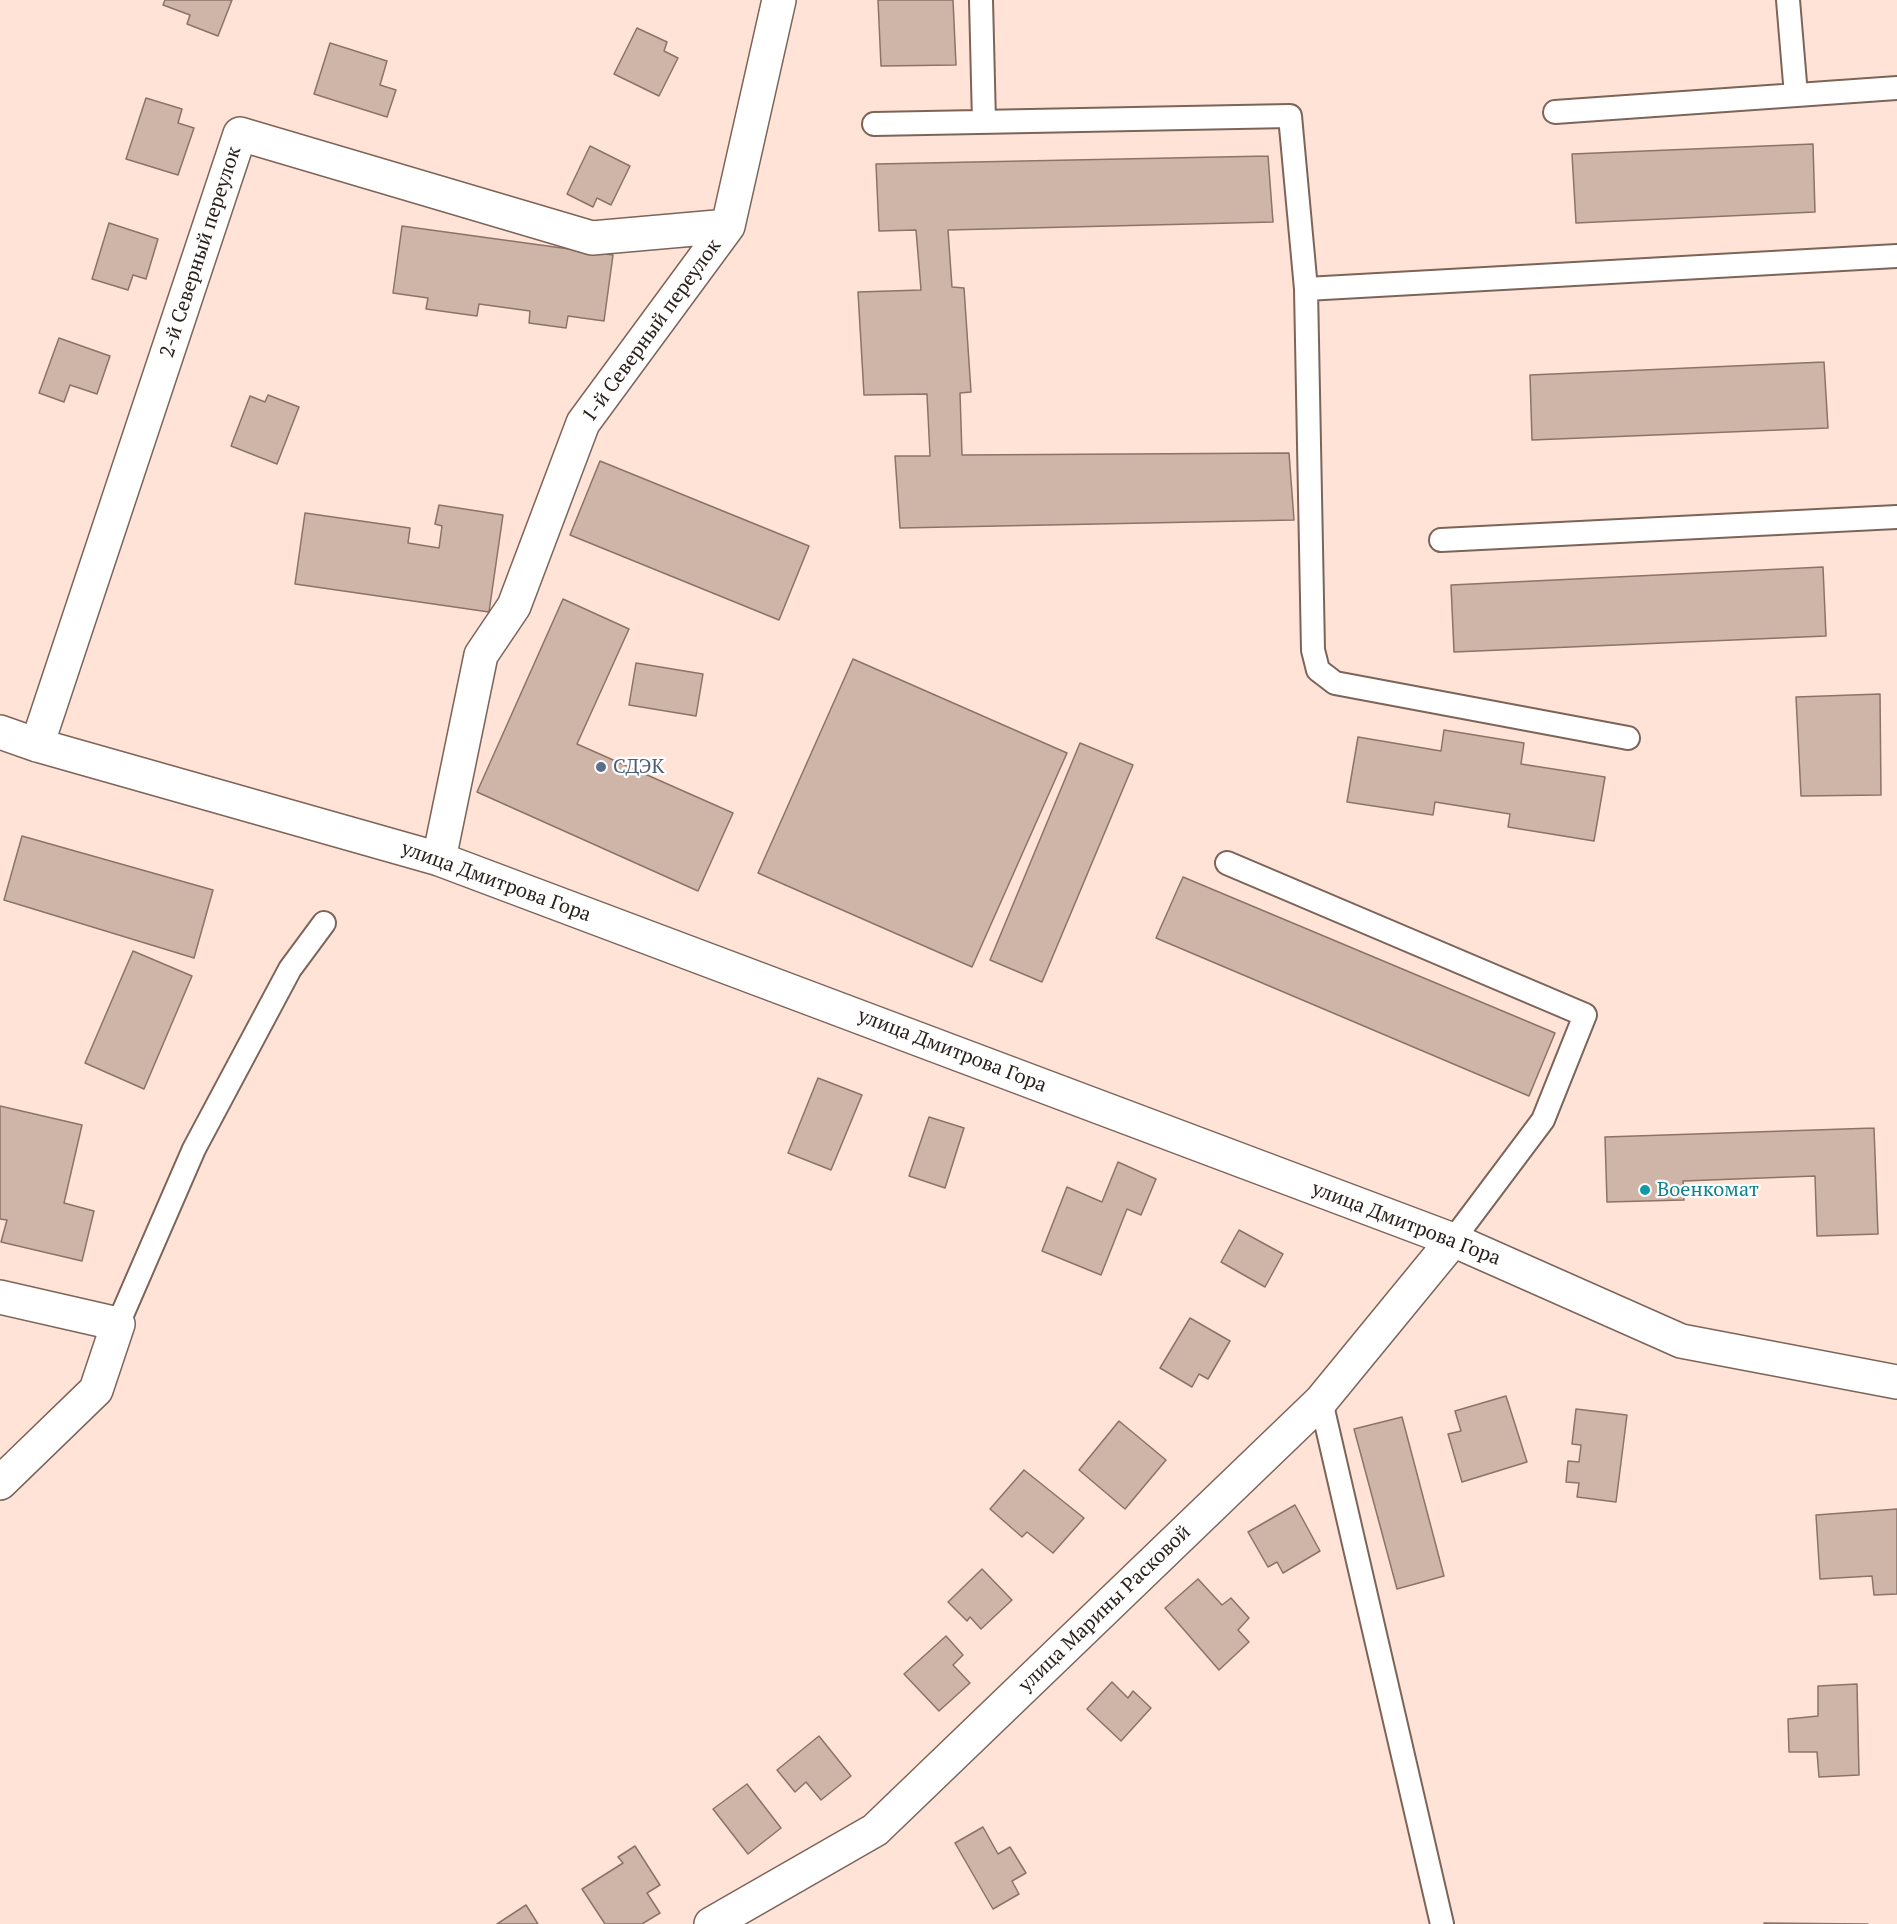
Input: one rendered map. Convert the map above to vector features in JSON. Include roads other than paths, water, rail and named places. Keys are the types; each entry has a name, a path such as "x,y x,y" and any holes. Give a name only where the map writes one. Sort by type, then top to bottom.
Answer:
{"street":[{"name":"1-й Северный переулок","path":"439,859 481,656 513,606 583,423 728,226 779,0"},
{"name":"2-й Северный переулок","path":"37,745 240,134 592,238 728,226"},
{"name":"улица Дмитрова Гора","path":"0,732 37,745 439,859 1453,1240 1682,1341 1897,1382"},
{"name":"улица Марины Расковой","path":"711,1924 875,1830 1321,1401 1453,1240"},
{"path":"0,1297 118,1324 96,1390 0,1483"}],"lane":[{"path":"981,0 984,122"},
{"path":"1788,0 1796,95"},
{"path":"1555,112 1897,88"},
{"path":"874,124 1290,116 1306,289 1313,650 1318,670 1335,683 1628,738"},
{"path":"1306,289 1897,256"},
{"path":"1441,540 1897,517"},
{"path":"1227,863 1585,1015 1543,1120 1453,1240"},
{"path":"118,1324 194,1149 290,969 324,923"},
{"path":"1321,1401 1442,1924"}],"place":[{"name":"СДЭК","path":"601,767"},
{"name":"Военкомат","path":"1645,1190"}]}
